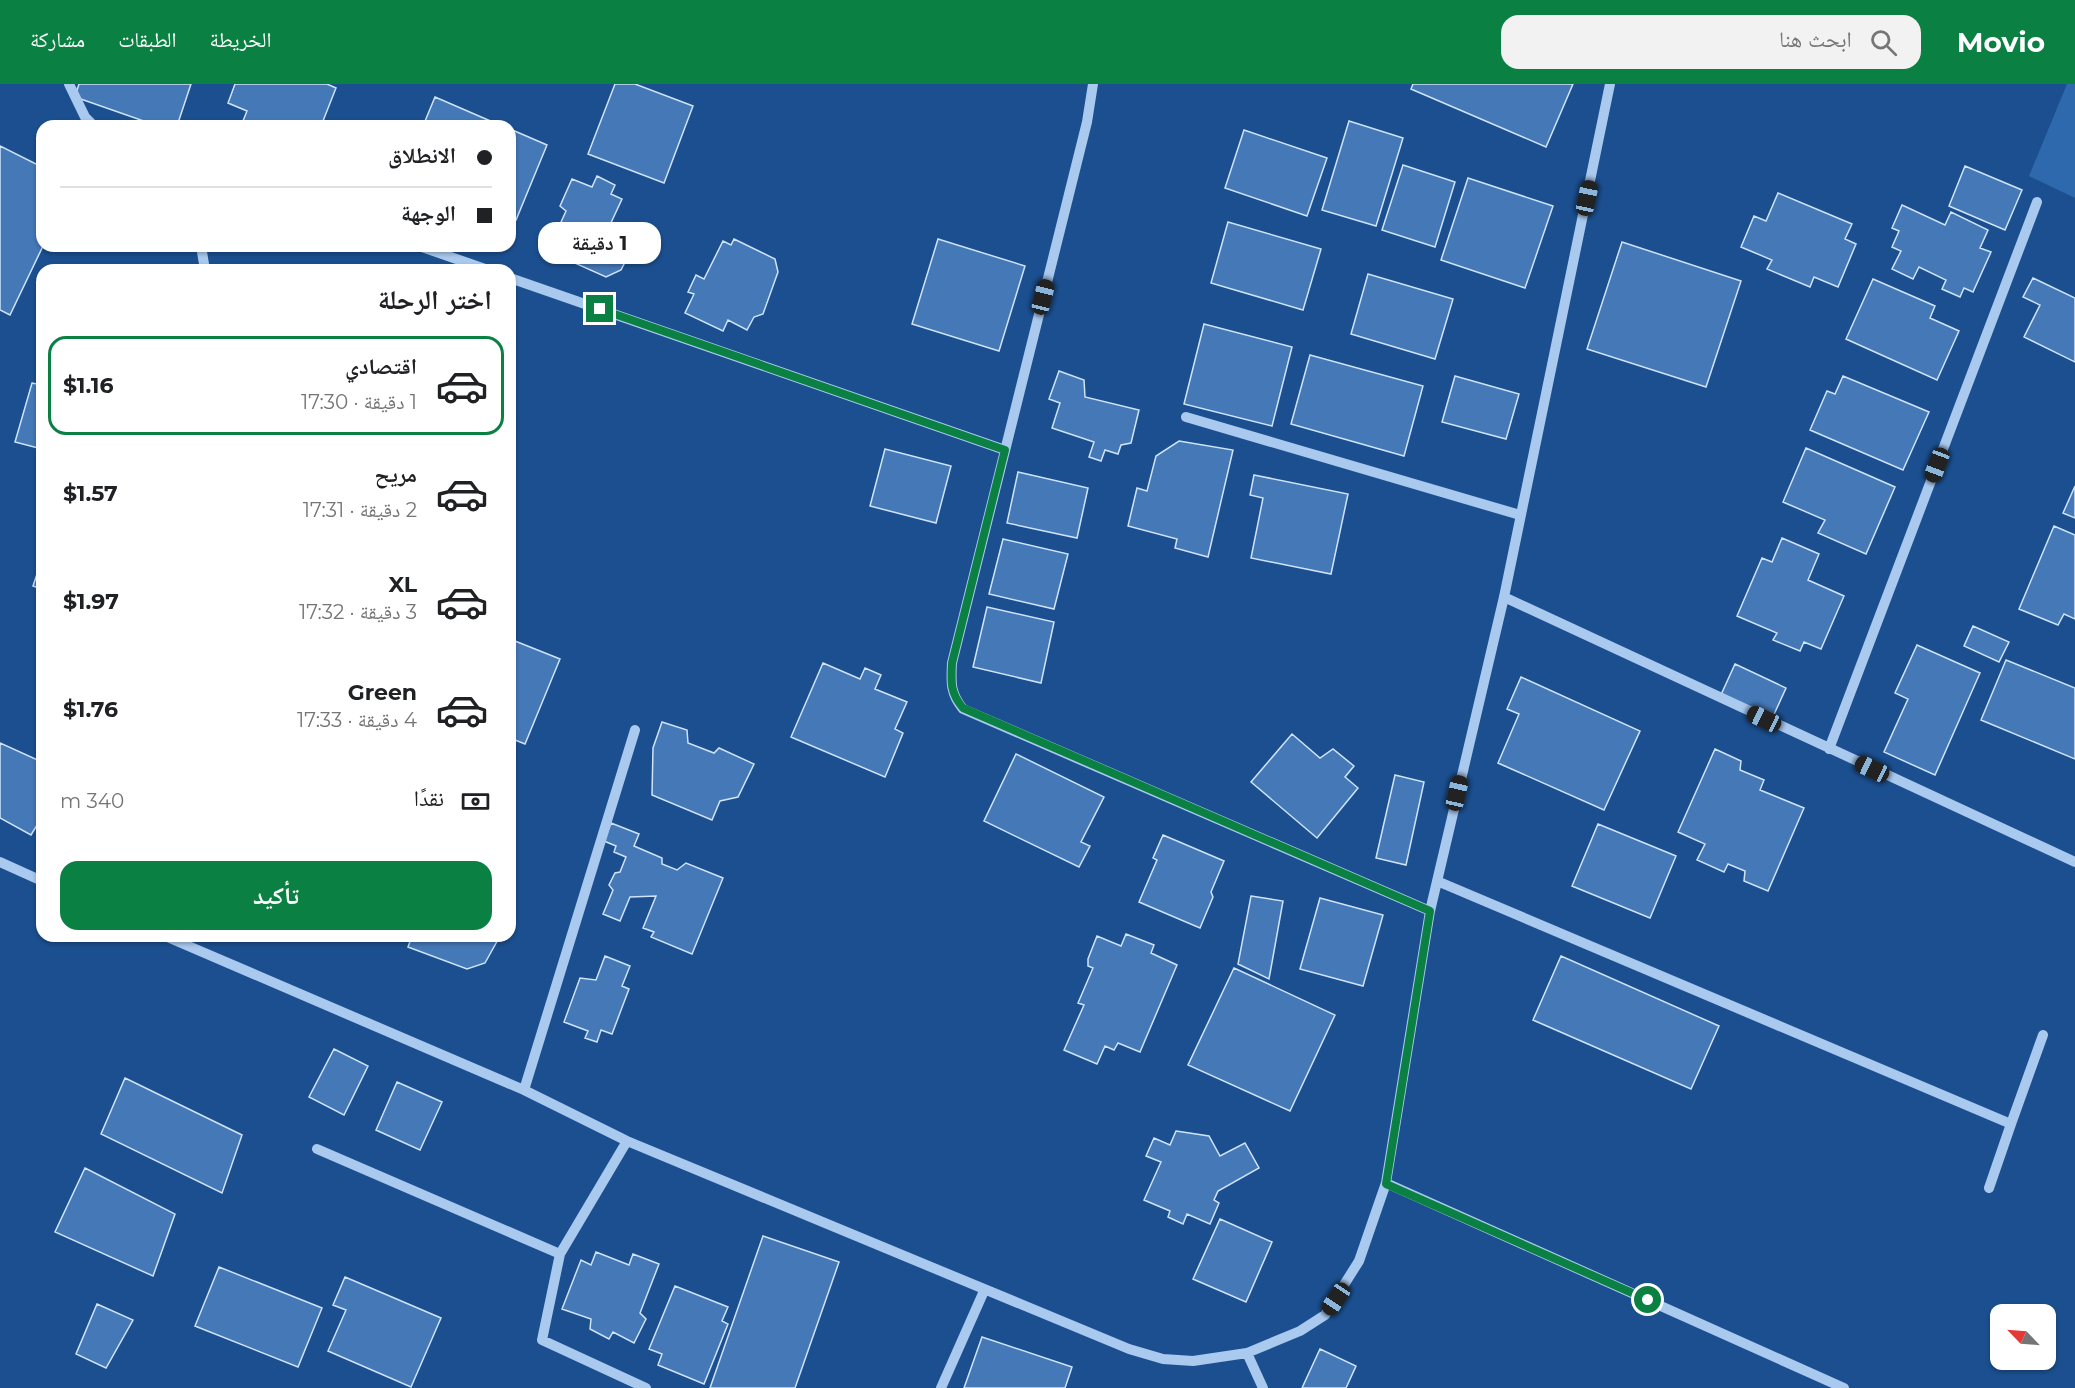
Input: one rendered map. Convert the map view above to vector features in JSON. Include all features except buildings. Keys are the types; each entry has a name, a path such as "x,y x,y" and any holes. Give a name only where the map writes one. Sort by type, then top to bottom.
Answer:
{"street":[{"path":"69,84 88,120"},
{"path":"1093,84 1084,133 952,663 950,685 954,697 963,708 1430,911"},
{"path":"179,942 524,1090 627,1141 984,1291 1129,1349 1163,1359 1193,1361 1247,1353 1300,1331 1325,1315 1359,1261 1386,1184 1430,911 1504,597 1610,84"},
{"path":"1829,749 2037,202"},
{"path":"436,252 471,264"},
{"path":"516,280 1005,450"},
{"path":"1186,417 1520,515"},
{"path":"1504,597 2075,862"},
{"path":"524,1090 635,730"},
{"path":"0,862 36,878"},
{"path":"1437,881 2011,1124"},
{"path":"1989,1188 2043,1035"},
{"path":"627,1141 560,1254 542,1340 646,1388"},
{"path":"317,1149 560,1254"},
{"path":"1386,1184 1844,1388"},
{"path":"941,1388 984,1291"},
{"path":"1247,1353 1263,1388"}],"shaded area":[{"path":"2067,84 2075,84 2075,198 2029,176"}],"route":[{"path":"600,309 1005,450 952,663 950,685 954,697 963,708 1430,911 1386,1184 1648,1300"}]}
